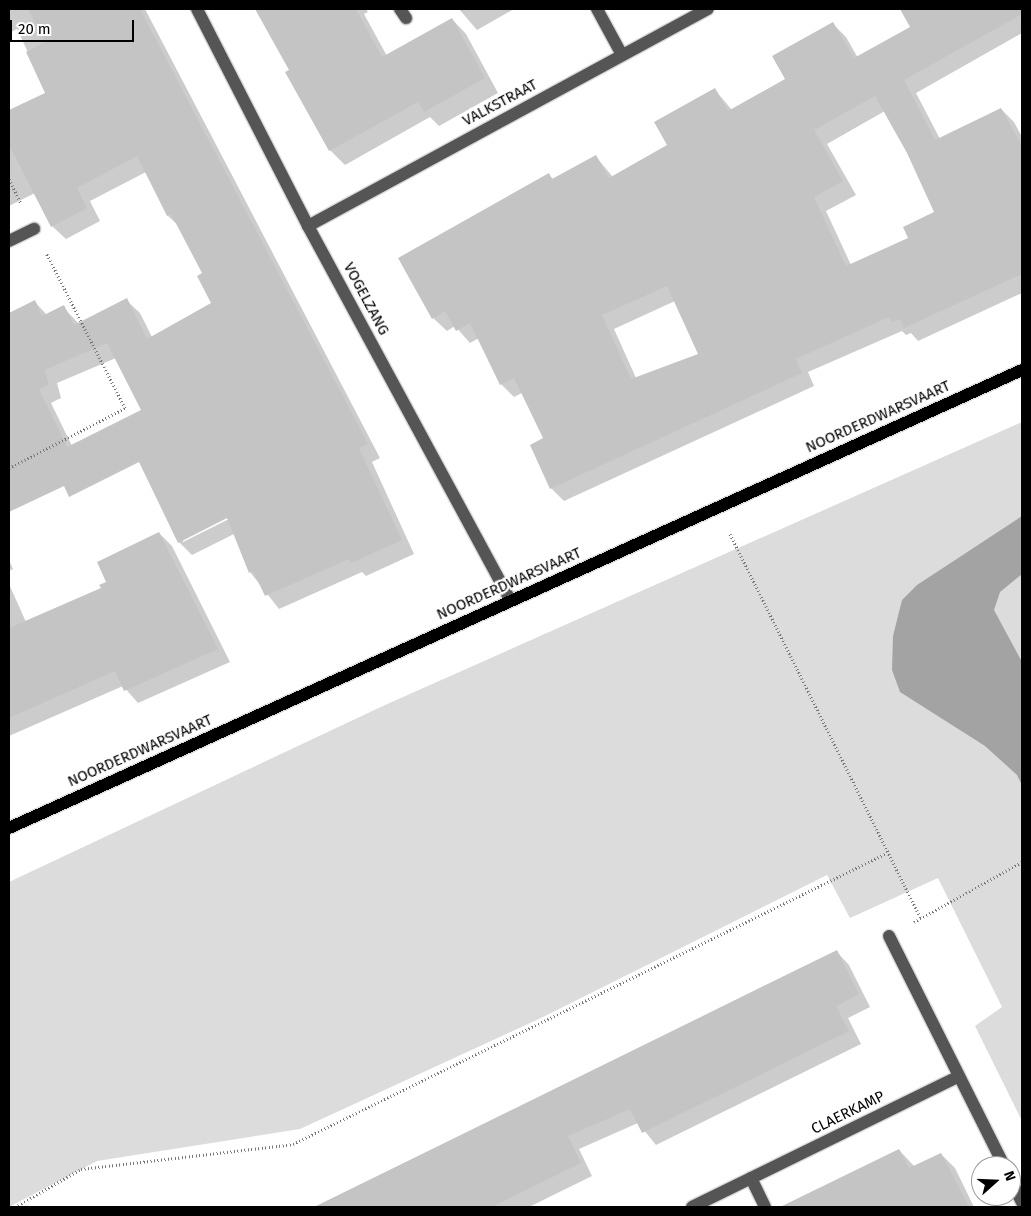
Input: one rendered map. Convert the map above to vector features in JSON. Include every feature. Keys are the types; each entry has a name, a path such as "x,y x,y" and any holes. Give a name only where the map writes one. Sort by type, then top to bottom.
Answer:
{"main road":[{"name":"NOORDERDWARSVAART","path":"9,828 1022,370"}],"street":[{"name":"VOGELZANG","path":"197,9 308,226 511,601"},
{"path":"597,9 622,56"},
{"name":"VALKSTRAAT","path":"308,226 708,9"},
{"path":"9,241 34,229"},
{"path":"889,936 999,1156"},
{"name":"CLAERKAMP","path":"692,1207 959,1076"},
{"path":"751,1178 765,1207"}],"path":[{"path":"9,179 126,408 9,468"},
{"path":"717,508 921,918 1022,862"},
{"path":"16,1207 81,1169 293,1144 887,853"}],"shaded area":[{"path":"1022,422 1022,1121 975,1026 1002,1007 938,878 850,918 827,875 543,1017 300,1129 97,1161 9,1207 9,882 385,705"},
{"path":"1022,516 1022,574 1000,592 994,610 1022,662 1022,785 1017,775 985,746 900,692 892,670 893,636 902,600 917,585"}],"building":[{"path":"28,9 140,9 368,444 359,448 402,540 351,563 349,559 265,596 253,571 249,573 227,518 178,543 139,462 69,497 64,486 9,512 9,313 35,300 42,316 64,305 74,325 127,298 147,339 211,303 197,276 202,273 171,214 167,216 137,156 77,188 87,208 51,227 9,145 9,110 45,93 26,52 45,42","holes":["107,343 141,410 67,447 39,389 49,385 45,370"]},
{"path":"255,9 356,9 382,57 452,18 485,78 424,112 418,102 329,151 285,72 289,70"},
{"path":"900,9 1022,9 1022,14 904,80 935,140 1001,108 1022,146 1022,274 904,328 900,319 892,322 889,317 796,359 802,373 550,489 530,445 543,438 514,378 500,385 470,323 456,331 445,311 432,319 398,258 549,173 552,179 596,155 609,178 667,145 654,122 715,88 728,111 785,79 772,56 833,22 854,58 910,27","holes":["875,96 907,153 934,212 903,227 908,238 846,266 814,197 843,181 814,130","667,286 698,354 631,379 602,315"]},
{"path":"159,532 218,649 124,691 115,671 9,718 9,628 101,588 99,585 106,582 97,562"},
{"path":"837,950 859,994 836,1006 849,1031 642,1133 630,1109 568,1136 581,1163 492,1207 314,1207"},
{"path":"899,1149 909,1168 941,1153 969,1207 780,1207"}]}
